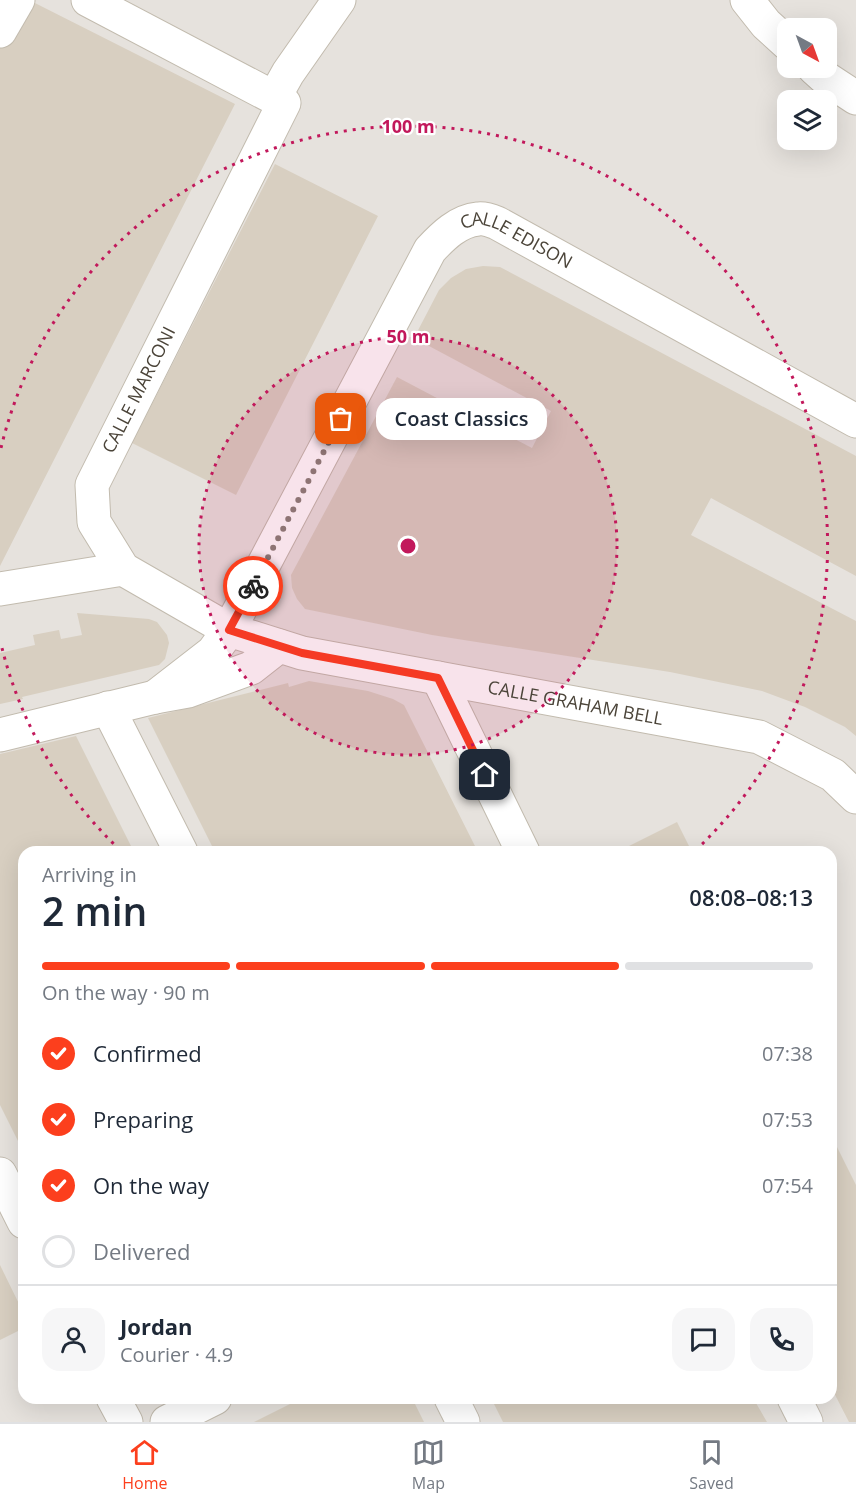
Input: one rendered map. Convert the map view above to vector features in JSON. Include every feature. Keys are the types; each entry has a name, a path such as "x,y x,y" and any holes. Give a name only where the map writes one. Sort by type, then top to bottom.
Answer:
{"street":[{"path":"0,31 18,0"},
{"path":"88,0 279,100"},
{"name":"CALLE MARCONI","path":"229,630 123,568 94,522 92,484 279,100 288,73 339,0"},
{"path":"747,0 765,24 777,34"},
{"path":"826,78 856,98"},
{"name":"CALLE EDISON","path":"229,630 430,250 444,235 461,224 479,218 497,222 856,421"},
{"path":"0,589 123,568"},
{"path":"155,697 213,652 229,630"},
{"name":"CALLE GRAHAM BELL","path":"229,630 302,653 759,737 833,775 856,797"},
{"path":"0,735 188,691 251,668 279,646"},
{"path":"438,678 520,846"},
{"path":"108,708 178,846"},
{"path":"0,1174 18,1210"},
{"path":"116,1404 126,1422"},
{"path":"167,1422 202,1404"},
{"path":"454,1404 464,1422"},
{"path":"797,1404 806,1422"}],"shaded area":[{"path":"0,0 856,0 856,1422 0,1422"}],"building":[{"path":"29,0 235,104 0,566 0,47"},
{"path":"275,164 378,216 236,495 132,443"},
{"path":"483,266 500,267 856,456 856,576 711,498 691,535 856,621 856,736 845,727 805,707 762,691 670,672 432,635 305,609 297,599 292,588 291,575 397,377 532,448 551,411 414,338 439,290 451,278 466,269"},
{"path":"77,613 149,619 157,622 167,635 169,643 165,659 159,665 0,704 0,653 35,645 33,635 59,630 61,639 82,635"},
{"path":"309,681 368,691 404,705 475,846 212,846 148,718 288,683 289,687"},
{"path":"76,736 131,846 18,846 18,1141 0,1105 0,754"},
{"path":"677,822 689,846 629,846"},
{"path":"837,1147 856,1185 856,1422 849,1422 837,1399"},
{"path":"0,1265 18,1302 18,1331 0,1340"},
{"path":"290,1404 415,1404 424,1422 254,1422"},
{"path":"494,1404 756,1404 767,1422 503,1422"}],"way so far":[{"path":"253,586 341,419"}],"place":[{"name":"Coast Classics","path":"341,419"}],"route":[{"path":"253,586 229,630 302,653 438,678 485,775"}]}
